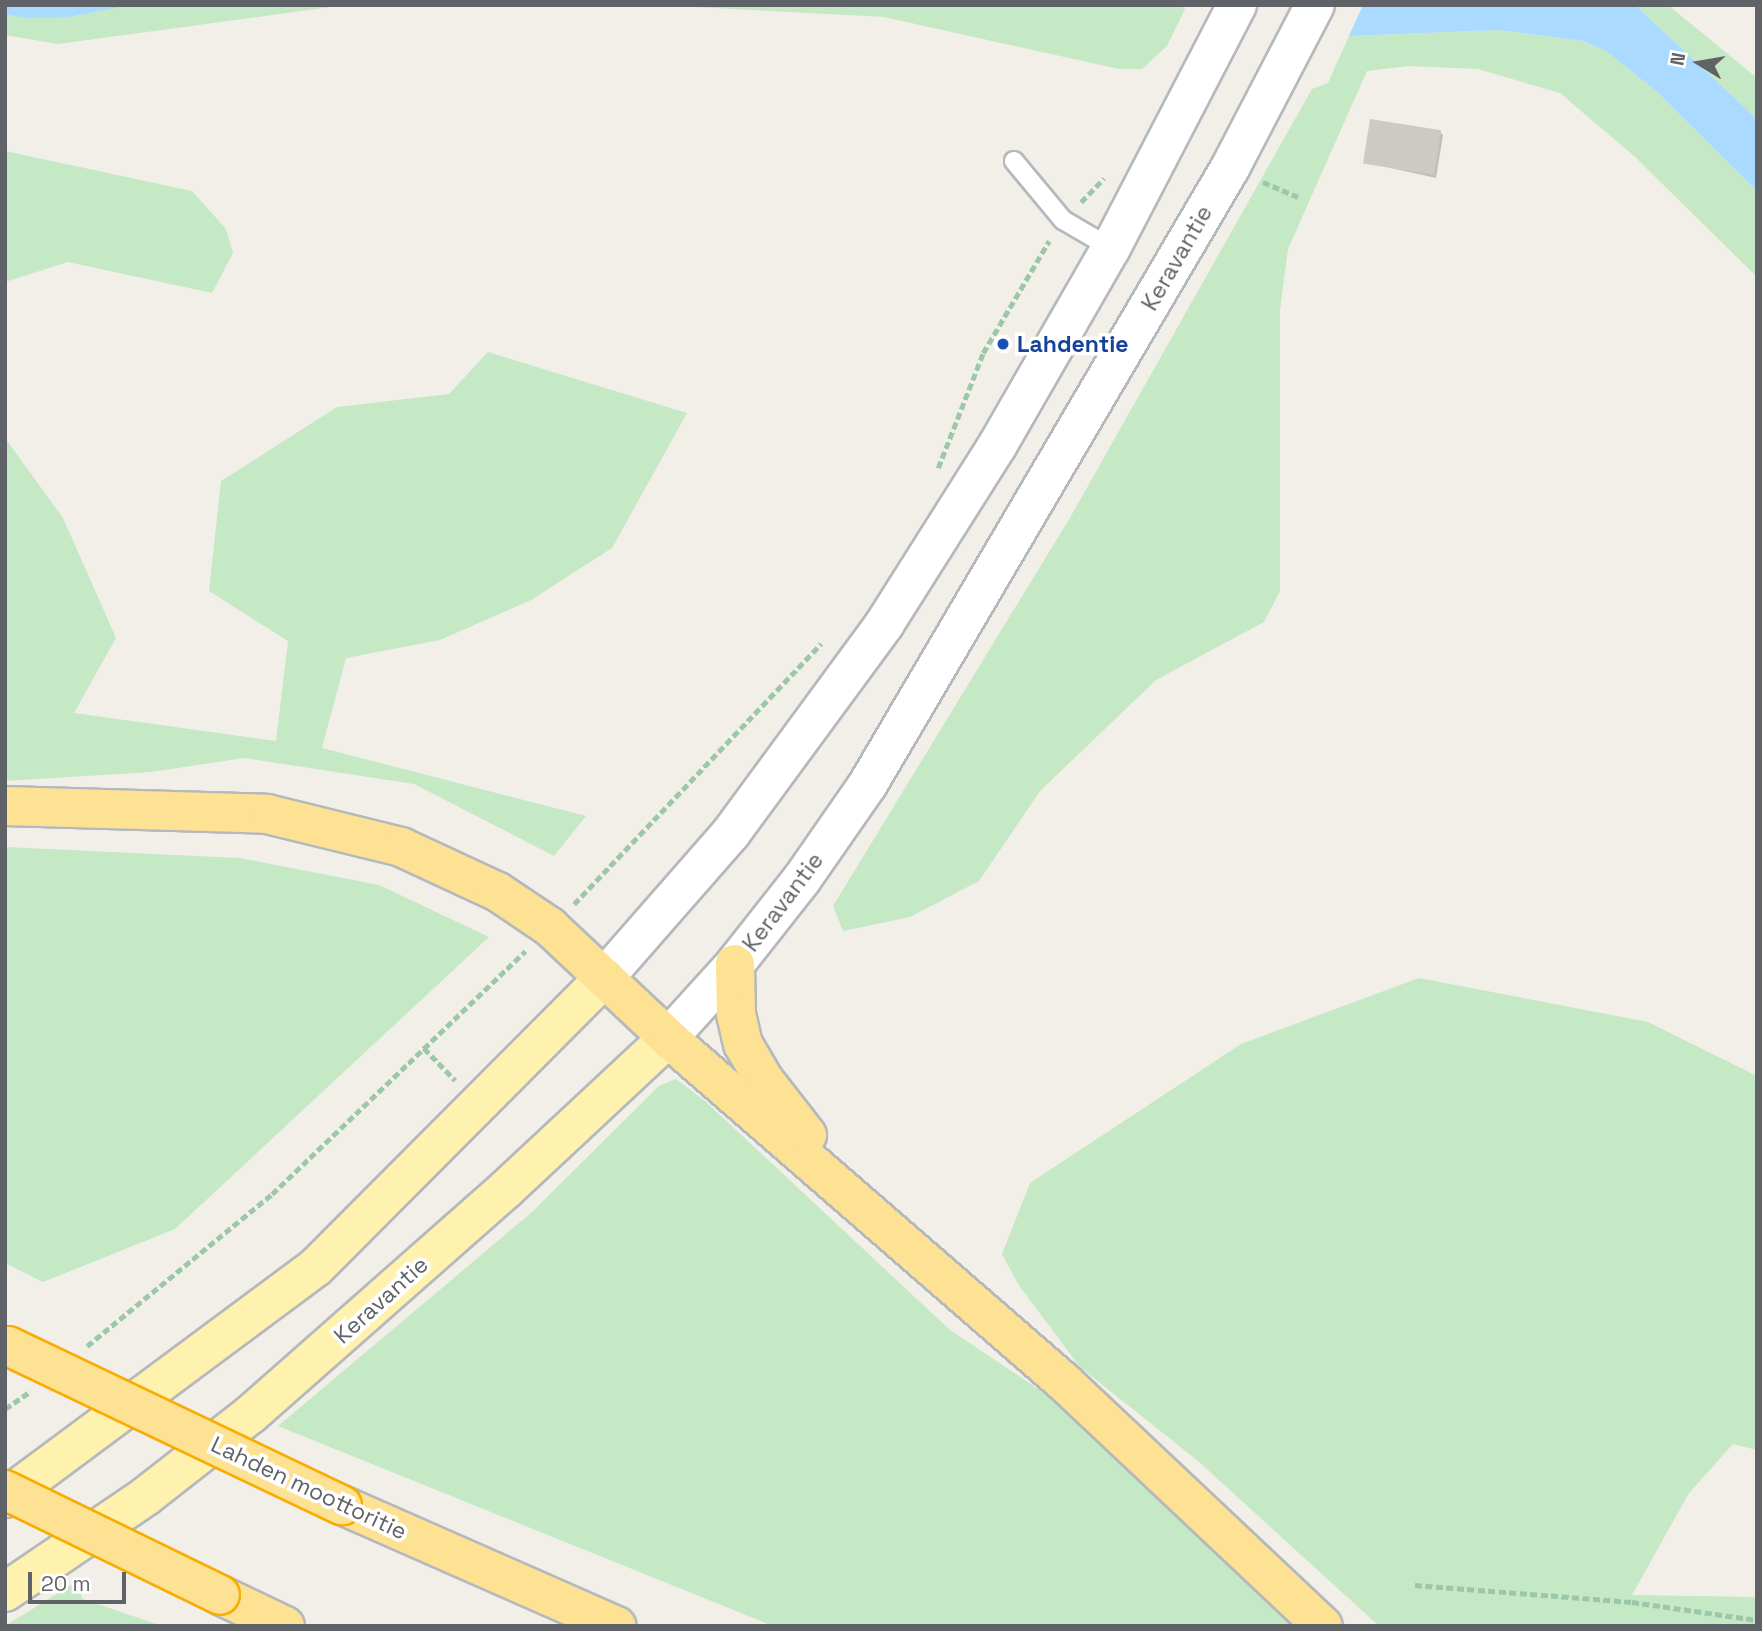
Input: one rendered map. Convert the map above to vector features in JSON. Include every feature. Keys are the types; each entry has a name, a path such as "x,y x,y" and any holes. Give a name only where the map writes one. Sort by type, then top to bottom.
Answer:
{"highway":[{"path":"5,806 267,814 342,829 445,864 498,892 550,927 668,1038 842,1185 1065,1383 1322,1626"},
{"path":"735,964 736,1014 743,1044 764,1080 842,1185"},
{"name":"Lahden moottoritie","path":"6,1345 342,1505 615,1626"},
{"path":"5,1490 285,1626"}],"main road":[{"path":"5,1498 316,1267 606,977 731,833 884,623 997,446 1111,248 1237,5"},
{"name":"Keravantie","path":"5,1592 146,1496 251,1414 505,1190 668,1038 735,964 802,880 868,784 1230,168 1315,5"}],"lane":[{"path":"1014,161 1063,220 1111,248"}],"path":[{"path":"932,478 983,353 1063,220 1109,172"},
{"path":"590,887 825,640"},
{"path":"79,1352 272,1194 530,946"},
{"path":"5,1409 36,1387"},
{"path":"1415,1585 1632,1602 1757,1620"}],"green space":[{"path":"131,5 346,5 58,44 5,35 5,14 70,17"},
{"path":"657,5 1180,5 1185,9 1167,46 1142,69 1119,69 884,17"},
{"path":"1635,5 1668,5 1757,78 1757,119"},
{"path":"1499,30 1583,41 1606,51 1656,91 1757,191 1757,277 1635,157 1560,93 1478,69 1409,66 1367,71 1288,249 1280,310 1280,591 1264,622 1156,680 1040,791 979,881 910,917 843,931 833,906 1071,516 1312,89 1328,83 1349,36"},
{"path":"5,151 192,191 226,229 233,253 212,293 68,262 5,282"},
{"path":"488,352 687,413 612,548 531,600 440,640 346,658 322,748 586,816 554,856 414,784 244,758 151,772 5,781 5,438 63,518 116,638 74,713 276,741 288,641 209,591 221,481 337,407 449,394"},
{"path":"5,847 240,858 379,885 489,937 175,1229 43,1282 5,1263"},
{"path":"1419,978 1648,1022 1757,1076 1757,1450 1733,1444 1689,1493 1632,1595 1757,1597 1757,1626 1379,1626 1198,1461 1080,1367 1018,1284 1002,1254 1030,1183 1241,1044"},
{"path":"676,1079 705,1101 950,1330 1053,1399 1297,1626 773,1626 278,1426 531,1213 659,1086"},
{"path":"76,1582 83,1599 162,1626 5,1626"}],"water":[{"path":"5,5 131,5 70,17 28,18 5,14"},
{"path":"1363,5 1635,5 1757,119 1757,191 1656,91 1606,51 1583,41 1499,30 1349,36"}],"building":[{"path":"1370,119 1441,130 1434,175 1363,163"}],"place":[{"name":"Lahdentie","path":"1003,344"}]}
